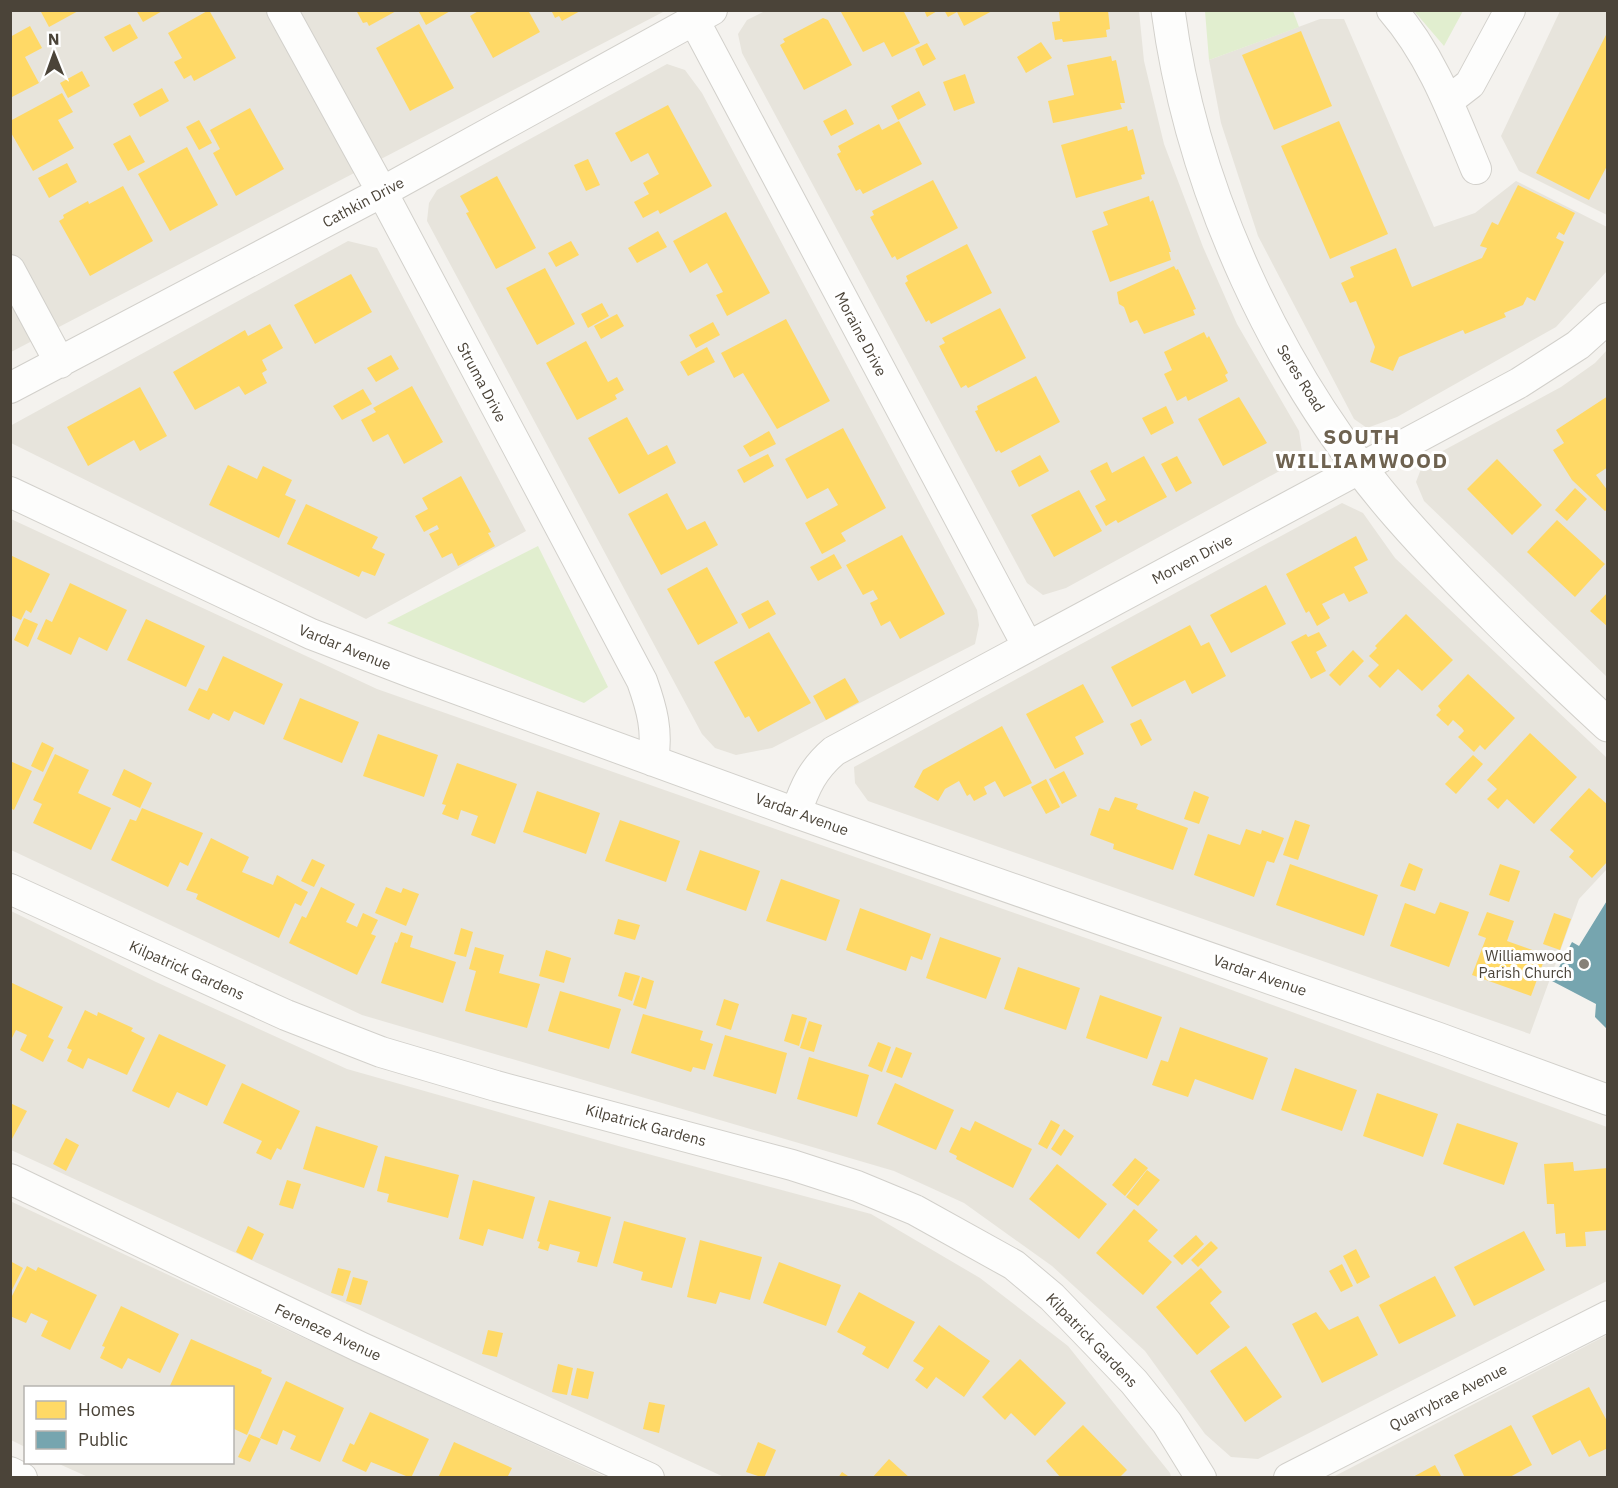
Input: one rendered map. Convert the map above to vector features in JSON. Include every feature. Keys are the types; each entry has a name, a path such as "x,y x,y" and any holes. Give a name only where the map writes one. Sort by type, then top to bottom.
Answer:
{"street":[{"name":"Struma Drive","path":"282,10 382,192 558,527 642,681 655,722 657,739 653,761"},
{"name":"Seres Road","path":"1168,10 1179,79 1199,153 1236,254 1279,344 1361,469 1398,515 1463,585 1608,725"},
{"path":"1392,10 1413,34 1448,101 1476,169"},
{"path":"1448,101 1470,84 1509,10"},
{"name":"Cathkin Drive","path":"10,388 382,192 703,15"},
{"name":"Moraine Drive","path":"703,15 1028,647"},
{"path":"10,270 60,363"},
{"name":"Morven Drive","path":"796,813 806,782 817,766 834,751 1520,383 1578,345 1608,318"},
{"name":"Vardar Avenue","path":"10,492 311,634 796,813 1439,1038 1608,1100"},
{"name":"Kilpatrick Gardens","path":"10,889 286,1014 381,1052 792,1165 856,1186 915,1210 1014,1265 1052,1297 1134,1382 1167,1422 1201,1478"},
{"name":"Fereneze Avenue","path":"10,1179 349,1342 649,1478"},
{"name":"Quarrybrae Avenue","path":"1289,1478 1608,1316"},
{"path":"10,1472 22,1478"}],"shaded area":[{"path":"11,11 665,11 11,352"},
{"path":"765,11 1139,11 1144,61 1164,144 1203,247 1237,324 1299,431 1302,452 1294,463 1066,588 1043,595 1027,583 742,53 738,34 747,20"},
{"path":"1560,11 1607,11 1607,215 1519,171 1501,136"},
{"path":"1320,19 1344,19 1434,227 1475,213 1516,181 1607,227 1607,271 1556,327 1397,417 1367,428 1354,419 1258,236 1221,123 1209,60"},
{"path":"667,64 685,70 702,93 977,610 979,625 975,644 772,748 736,755 715,748 702,734 427,221 429,203 437,190"},
{"path":"348,241 377,248 526,531 366,619 11,443 10,426"},
{"path":"1607,350 1607,677 1424,501 1416,482 1424,461 1561,387 1595,363"},
{"path":"1342,503 1363,513 1395,558 1607,758 1607,869 1579,899 1530,1034 868,801 855,783 854,767"},
{"path":"11,519 377,689 1177,970 1607,1127 1607,1281 1258,1459 1231,1457 1205,1434 1145,1351 1052,1266 964,1203 894,1171 362,1015 11,850"},
{"path":"11,911 156,982 347,1069 622,1147 871,1214 980,1278 1068,1346 1171,1477 724,1477 11,1150"},
{"path":"10,1201 606,1477 88,1477 59,1464 234,1464 234,1386 24,1386 24,1446 11,1440"},
{"path":"1607,1335 1607,1477 1333,1477"}],"green space":[{"path":"1205,11 1293,11 1299,27 1209,60"},
{"path":"1414,11 1463,11 1444,46"},
{"path":"538,546 608,687 584,703 387,623"}],"building: Homes":[{"path":"40,10 80,10 49,27"},
{"path":"136,10 164,10 143,22"},
{"path":"209,10 236,58 194,81 191,75 184,79 174,62 182,58 168,33"},
{"path":"356,10 398,10 369,26 367,22 363,23"},
{"path":"418,10 452,10 426,25"},
{"path":"480,10 528,10 540,32 493,58 470,16"},
{"path":"551,10 582,10 562,21 559,16 555,18"},
{"path":"843,10 903,10 920,43 892,57 884,42 863,52 841,12"},
{"path":"924,10 939,10 927,17"},
{"path":"944,10 994,10 964,26 957,12 948,17"},
{"path":"1059,10 1108,10 1110,29 1106,30 1107,37 1063,42 1062,39 1055,40 1052,22 1060,21"},
{"path":"823,18 828,20 852,65 804,90 780,45 785,42 783,39"},
{"path":"130,24 138,38 113,52 104,37"},
{"path":"419,24 454,88 410,111 376,48"},
{"path":"30,26 42,48 25,57 39,83 10,98 10,37"},
{"path":"1301,31 1332,106 1274,130 1242,55"},
{"path":"1608,31 1608,164 1589,200 1536,173"},
{"path":"1041,42 1052,58 1026,73 1017,57"},
{"path":"927,43 936,59 923,66 915,49"},
{"path":"1111,56 1112,61 1116,60 1125,103 1120,103 1122,109 1053,123 1048,101 1074,95 1067,65"},
{"path":"82,71 90,86 68,98 60,83"},
{"path":"965,74 975,103 954,111 943,82"},
{"path":"162,88 169,101 140,117 133,104"},
{"path":"919,91 926,105 898,120 891,106"},
{"path":"62,93 73,112 58,120 74,148 33,171 10,131 10,121"},
{"path":"668,105 712,186 660,214 658,210 643,218 634,202 649,194 643,183 659,174 648,153 631,162 615,133"},
{"path":"250,108 284,169 236,196 213,153 220,149 210,130"},
{"path":"846,109 854,124 831,136 823,121"},
{"path":"199,120 212,143 199,150 186,127"},
{"path":"899,121 922,164 863,194 860,189 856,191 837,154 841,152 838,146 879,124 882,130"},
{"path":"1339,121 1388,234 1330,259 1281,146"},
{"path":"1127,126 1128,131 1133,129 1145,174 1141,175 1142,179 1076,198 1061,145"},
{"path":"130,135 145,162 128,171 113,144"},
{"path":"187,147 218,205 170,231 138,174"},
{"path":"588,159 600,185 586,191 574,165"},
{"path":"67,163 77,182 49,198 38,178"},
{"path":"497,176 536,248 496,269 466,213 469,212 460,196"},
{"path":"933,180 958,228 897,260 895,256 892,258 870,217 874,215 872,211"},
{"path":"1518,185 1575,213 1564,235 1559,232 1556,238 1564,242 1535,301 1527,297 1523,305 1504,313 1506,317 1465,334 1463,330 1399,357 1393,371 1370,362 1375,347 1356,301 1350,303 1341,283 1354,277 1350,267 1396,248 1412,287 1482,258 1487,248 1480,246 1492,222 1498,225"},
{"path":"123,186 153,241 90,276 59,221 64,218 63,215 88,201 89,204"},
{"path":"1149,196 1150,202 1153,200 1171,252 1169,252 1171,260 1110,282 1092,231 1108,225 1103,212"},
{"path":"726,212 770,293 727,316 716,295 723,292 707,263 690,273 673,241"},
{"path":"658,231 667,247 637,263 628,248"},
{"path":"571,241 579,255 556,267 548,253"},
{"path":"967,244 992,293 931,324 929,320 926,322 905,283 908,281 906,276"},
{"path":"1174,266 1176,270 1178,269 1196,309 1193,310 1195,315 1144,334 1137,320 1130,323 1124,307 1119,304 1117,292"},
{"path":"545,268 575,324 537,345 506,288"},
{"path":"351,274 372,312 315,344 294,305"},
{"path":"602,303 609,316 588,328 581,314"},
{"path":"1000,308 1026,358 968,388 966,385 961,388 939,346 945,343 942,338"},
{"path":"617,314 624,326 601,339 594,326"},
{"path":"786,319 830,401 777,429 743,373 734,378 721,353"},
{"path":"713,322 720,335 696,348 689,335"},
{"path":"270,324 283,348 262,360 267,370 262,373 267,383 245,395 239,386 195,410 173,372 245,330 248,336"},
{"path":"1204,332 1207,338 1209,336 1228,373 1225,375 1228,381 1188,401 1186,396 1177,401 1164,374 1172,370 1164,352"},
{"path":"586,341 608,382 617,377 624,390 615,395 617,399 577,420 546,363"},
{"path":"707,347 715,362 688,376 680,362"},
{"path":"391,355 399,369 376,382 367,368"},
{"path":"1036,376 1060,422 1001,453 999,450 996,452 975,411 978,410 977,406"},
{"path":"412,386 443,442 404,464 388,434 373,442 361,420 376,412 373,408"},
{"path":"140,387 167,436 140,451 134,440 88,466 67,427"},
{"path":"363,389 372,404 342,420 333,406"},
{"path":"1608,396 1608,467 1596,475 1608,491 1608,509 1605,511 1572,480 1553,450 1564,443 1556,430"},
{"path":"1239,397 1267,443 1223,466 1198,419"},
{"path":"1166,406 1174,423 1151,435 1142,418"},
{"path":"627,417 648,455 667,445 676,463 619,494 588,438"},
{"path":"843,428 886,508 841,533 846,541 822,554 805,523 838,505 828,488 807,499 785,459"},
{"path":"769,431 776,444 750,457 743,446"},
{"path":"768,454 774,466 744,483 737,470"},
{"path":"1040,455 1049,471 1019,487 1011,471"},
{"path":"1144,456 1167,497 1118,523 1116,520 1106,526 1095,506 1106,500 1090,471 1107,462 1112,473"},
{"path":"1177,456 1192,483 1176,492 1161,464"},
{"path":"1497,459 1542,505 1512,535 1467,489"},
{"path":"228,465 257,479 263,466 292,480 285,495 296,500 279,538 209,505"},
{"path":"461,476 491,532 488,533 495,546 458,566 452,553 442,558 429,534 439,529 437,525 424,532 415,516 428,509 422,498"},
{"path":"1575,488 1587,499 1567,521 1555,510"},
{"path":"1079,490 1102,531 1054,557 1031,515"},
{"path":"667,493 687,530 705,521 718,545 661,575 628,514"},
{"path":"306,504 378,537 372,548 385,554 375,576 362,571 359,577 287,544"},
{"path":"1557,520 1605,564 1575,597 1527,552"},
{"path":"902,535 945,614 900,639 890,621 881,626 870,603 878,599 873,590 863,595 846,565"},
{"path":"1356,536 1368,560 1354,567 1368,593 1349,602 1344,593 1322,604 1330,618 1317,626 1309,611 1306,613 1286,574"},
{"path":"834,554 842,568 818,581 810,567"},
{"path":"10,555 50,574 31,613 26,610 21,620 10,615"},
{"path":"707,567 738,623 698,645 667,589"},
{"path":"70,583 127,610 107,651 79,637 71,655 37,639 46,619 52,622"},
{"path":"1266,585 1286,624 1231,653 1210,615"},
{"path":"1608,592 1608,627 1590,611"},
{"path":"768,600 776,614 749,629 741,614"},
{"path":"1406,614 1453,660 1422,691 1398,669 1380,688 1368,676 1379,665 1369,656 1377,648 1375,646"},
{"path":"24,618 38,624 28,647 14,640"},
{"path":"146,619 205,646 186,687 127,660"},
{"path":"1190,625 1201,646 1209,642 1226,676 1192,694 1185,680 1132,707 1111,667"},
{"path":"769,632 811,703 758,732 749,716 745,718 714,662"},
{"path":"1319,632 1327,646 1316,652 1326,671 1311,679 1291,642 1306,634 1308,637"},
{"path":"1353,650 1364,661 1340,686 1329,675"},
{"path":"223,656 283,684 264,725 234,711 229,721 213,713 209,720 188,710 199,688 207,691"},
{"path":"1468,674 1515,718 1485,750 1480,745 1474,752 1458,737 1464,731 1462,728 1453,720 1448,726 1436,715 1441,710 1438,706"},
{"path":"845,678 859,702 826,720 813,696"},
{"path":"1083,684 1104,722 1075,737 1084,754 1055,769 1026,714"},
{"path":"300,698 359,722 342,763 283,739"},
{"path":"1141,719 1152,740 1141,746 1130,724"},
{"path":"1002,726 1032,783 1004,797 995,781 984,787 987,794 974,801 970,794 967,796 959,781 945,789 938,801 914,787 923,770"},
{"path":"1530,733 1577,777 1534,824 1507,799 1498,809 1487,799 1497,789 1487,780"},
{"path":"378,734 438,755 424,797 363,776"},
{"path":"42,742 54,748 43,772 31,766"},
{"path":"55,754 89,770 78,793 111,808 91,850 33,823 42,804 33,800"},
{"path":"1473,755 1483,764 1456,794 1445,784"},
{"path":"10,761 32,771 14,810 10,808"},
{"path":"457,763 517,784 495,844 471,835 478,816 461,810 458,820 442,814 446,805 442,804"},
{"path":"124,769 152,783 140,808 112,795"},
{"path":"1064,771 1077,796 1062,804 1049,779"},
{"path":"1046,779 1060,807 1046,814 1031,787"},
{"path":"1589,788 1608,805 1608,861 1592,878 1569,857 1574,851 1550,830"},
{"path":"537,791 600,813 586,854 523,832"},
{"path":"1194,791 1209,797 1199,824 1184,819"},
{"path":"1115,797 1138,804 1136,809 1188,828 1173,870 1113,849 1114,844 1090,835 1099,808 1109,811"},
{"path":"142,808 203,833 188,866 180,862 168,887 111,860 130,819 136,821"},
{"path":"620,820 680,841 666,882 605,861"},
{"path":"1295,820 1310,825 1298,860 1283,855"},
{"path":"1246,829 1261,834 1262,830 1284,838 1274,863 1267,861 1254,897 1194,875 1208,834 1240,845"},
{"path":"211,838 249,857 242,872 273,885 277,875 308,892 301,906 295,903 279,938 196,899 198,894 186,890"},
{"path":"700,850 760,871 746,911 686,890"},
{"path":"312,859 325,865 314,887 301,881"},
{"path":"1409,863 1423,869 1415,891 1400,886"},
{"path":"1290,864 1378,895 1364,936 1276,905"},
{"path":"1500,864 1520,871 1509,902 1489,895"},
{"path":"781,879 840,900 826,941 766,921"},
{"path":"321,887 355,904 346,922 357,927 363,913 378,920 371,934 376,936 357,975 289,943 302,916 306,918"},
{"path":"386,887 401,893 403,888 419,894 406,926 375,913"},
{"path":"1440,902 1469,912 1449,967 1390,946 1405,903 1435,914"},
{"path":"860,908 931,934 922,960 911,956 906,971 846,950"},
{"path":"1487,912 1514,921 1507,941 1546,955 1531,996 1472,975 1486,938 1478,935"},
{"path":"1554,913 1571,919 1560,950 1543,944"},
{"path":"618,919 640,925 635,940 614,934"},
{"path":"461,928 473,932 466,957 454,954"},
{"path":"401,932 413,936 410,947 456,962 443,1003 381,983 395,942 397,943"},
{"path":"940,937 1001,958 986,999 926,978"},
{"path":"475,947 504,955 499,973 540,984 527,1028 465,1011 476,971 469,969"},
{"path":"546,950 571,958 564,983 539,976"},
{"path":"1018,967 1080,988 1066,1030 1004,1009"},
{"path":"625,972 640,976 632,1001 618,996"},
{"path":"642,977 654,981 646,1009 633,1005"},
{"path":"10,982 63,1007 48,1037 54,1040 43,1062 20,1050 27,1035 16,1030 10,1042"},
{"path":"560,991 621,1009 609,1049 548,1031"},
{"path":"1100,995 1162,1017 1147,1059 1086,1038"},
{"path":"724,999 739,1004 731,1030 716,1025"},
{"path":"85,1010 97,1016 98,1012 133,1028 131,1031 145,1038 127,1075 88,1058 83,1069 67,1061 72,1050 67,1048"},
{"path":"643,1014 703,1031 700,1040 713,1044 705,1070 693,1067 691,1072 631,1053"},
{"path":"792,1014 807,1018 799,1046 784,1041"},
{"path":"809,1021 822,1025 814,1052 800,1048"},
{"path":"1180,1027 1268,1058 1253,1100 1195,1079 1188,1097 1152,1085 1161,1060 1168,1062"},
{"path":"159,1034 226,1065 207,1106 177,1092 169,1108 132,1091"},
{"path":"725,1035 787,1053 776,1094 713,1076"},
{"path":"878,1042 891,1047 882,1072 868,1066"},
{"path":"896,1047 912,1053 902,1078 886,1072"},
{"path":"809,1057 869,1075 857,1117 797,1099"},
{"path":"1295,1068 1357,1090 1342,1131 1281,1110"},
{"path":"242,1083 300,1111 281,1150 277,1148 271,1160 256,1153 262,1141 223,1123"},
{"path":"895,1083 954,1110 936,1150 877,1124"},
{"path":"1377,1093 1438,1114 1423,1157 1363,1136"},
{"path":"10,1103 27,1111 12,1139 10,1138"},
{"path":"1051,1120 1060,1125 1047,1149 1038,1144"},
{"path":"975,1121 1032,1149 1013,1188 956,1159 957,1156 949,1152 961,1127 970,1131"},
{"path":"1457,1123 1518,1143 1504,1185 1443,1164"},
{"path":"316,1126 378,1146 364,1188 303,1169"},
{"path":"1064,1129 1074,1136 1061,1156 1051,1149"},
{"path":"66,1138 79,1145 66,1171 53,1164"},
{"path":"385,1156 459,1175 448,1218 387,1202 389,1194 377,1191"},
{"path":"1135,1158 1148,1168 1125,1196 1112,1185"},
{"path":"1573,1162 1574,1171 1608,1168 1608,1230 1585,1232 1586,1246 1566,1247 1565,1233 1556,1234 1554,1204 1547,1204 1544,1164"},
{"path":"1057,1164 1107,1204 1079,1239 1029,1199"},
{"path":"1147,1170 1160,1180 1138,1206 1126,1197"},
{"path":"287,1180 301,1184 293,1209 279,1205"},
{"path":"473,1180 535,1197 523,1239 488,1229 483,1246 459,1239"},
{"path":"549,1200 611,1217 597,1267 577,1262 580,1252 550,1244 548,1251 538,1248 540,1242 537,1241"},
{"path":"1134,1209 1158,1230 1148,1241 1172,1262 1143,1295 1096,1253"},
{"path":"624,1221 686,1238 672,1288 641,1280 643,1272 613,1263"},
{"path":"248,1226 264,1234 252,1260 236,1252"},
{"path":"1524,1231 1545,1270 1474,1306 1454,1267"},
{"path":"1196,1235 1204,1244 1182,1265 1173,1256"},
{"path":"700,1240 762,1257 750,1300 720,1292 716,1304 687,1297"},
{"path":"1211,1241 1218,1248 1198,1267 1191,1260"},
{"path":"1356,1249 1370,1277 1357,1284 1343,1256"},
{"path":"10,1261 23,1268 10,1294"},
{"path":"779,1262 841,1285 826,1326 763,1303"},
{"path":"1342,1264 1353,1286 1341,1292 1329,1271"},
{"path":"27,1266 36,1271 38,1267 97,1295 70,1350 41,1336 48,1321 31,1313 26,1323 10,1316 10,1300"},
{"path":"338,1268 351,1271 343,1296 331,1293"},
{"path":"1201,1268 1222,1292 1210,1303 1230,1327 1197,1355 1156,1307"},
{"path":"1435,1276 1456,1316 1399,1344 1379,1305"},
{"path":"353,1277 368,1281 361,1305 346,1301"},
{"path":"859,1292 915,1322 888,1369 862,1354 866,1347 837,1332"},
{"path":"121,1306 179,1334 160,1373 128,1358 122,1369 100,1358 105,1347 102,1346"},
{"path":"1316,1312 1329,1330 1358,1316 1378,1355 1322,1383 1292,1324"},
{"path":"939,1325 990,1361 964,1397 936,1377 927,1389 915,1380 924,1368 913,1361"},
{"path":"488,1330 503,1333 497,1357 482,1354"},
{"path":"191,1339 262,1370 261,1373 272,1378 247,1435 234,1429 234,1386 170,1386"},
{"path":"1246,1346 1282,1397 1245,1422 1210,1371"},
{"path":"1020,1359 1066,1403 1035,1436 1011,1413 1005,1420 982,1397"},
{"path":"558,1364 573,1368 567,1395 552,1392"},
{"path":"577,1368 594,1372 588,1399 571,1395"},
{"path":"286,1381 344,1408 320,1462 290,1449 296,1436 283,1430 277,1445 260,1438"},
{"path":"1589,1387 1608,1423 1608,1448 1589,1457 1580,1440 1552,1455 1532,1416"},
{"path":"649,1402 665,1405 659,1433 643,1429"},
{"path":"370,1412 429,1439 411,1478 371,1462 366,1472 342,1461 350,1443 354,1445"},
{"path":"1083,1425 1127,1470 1119,1478 1061,1478 1046,1461"},
{"path":"1511,1425 1532,1465 1508,1478 1465,1478 1454,1455"},
{"path":"249,1434 261,1439 250,1462 238,1457"},
{"path":"454,1442 512,1468 507,1478 438,1478"},
{"path":"758,1442 776,1450 764,1478 746,1472"},
{"path":"889,1459 910,1478 872,1478"},
{"path":"1435,1465 1442,1478 1411,1478"},
{"path":"842,1472 851,1478 838,1478"}],"building: Public":[{"name":"Williamwood Parish Church","path":"1608,899 1608,1030 1595,1017 1596,1004 1552,981 1572,942 1579,946"}],"place":[{"name":"Williamwood Parish Church","path":"1584,964"}],"district":[{"name":"SOUTH WILLIAMWOOD","path":"1362,448"}]}
